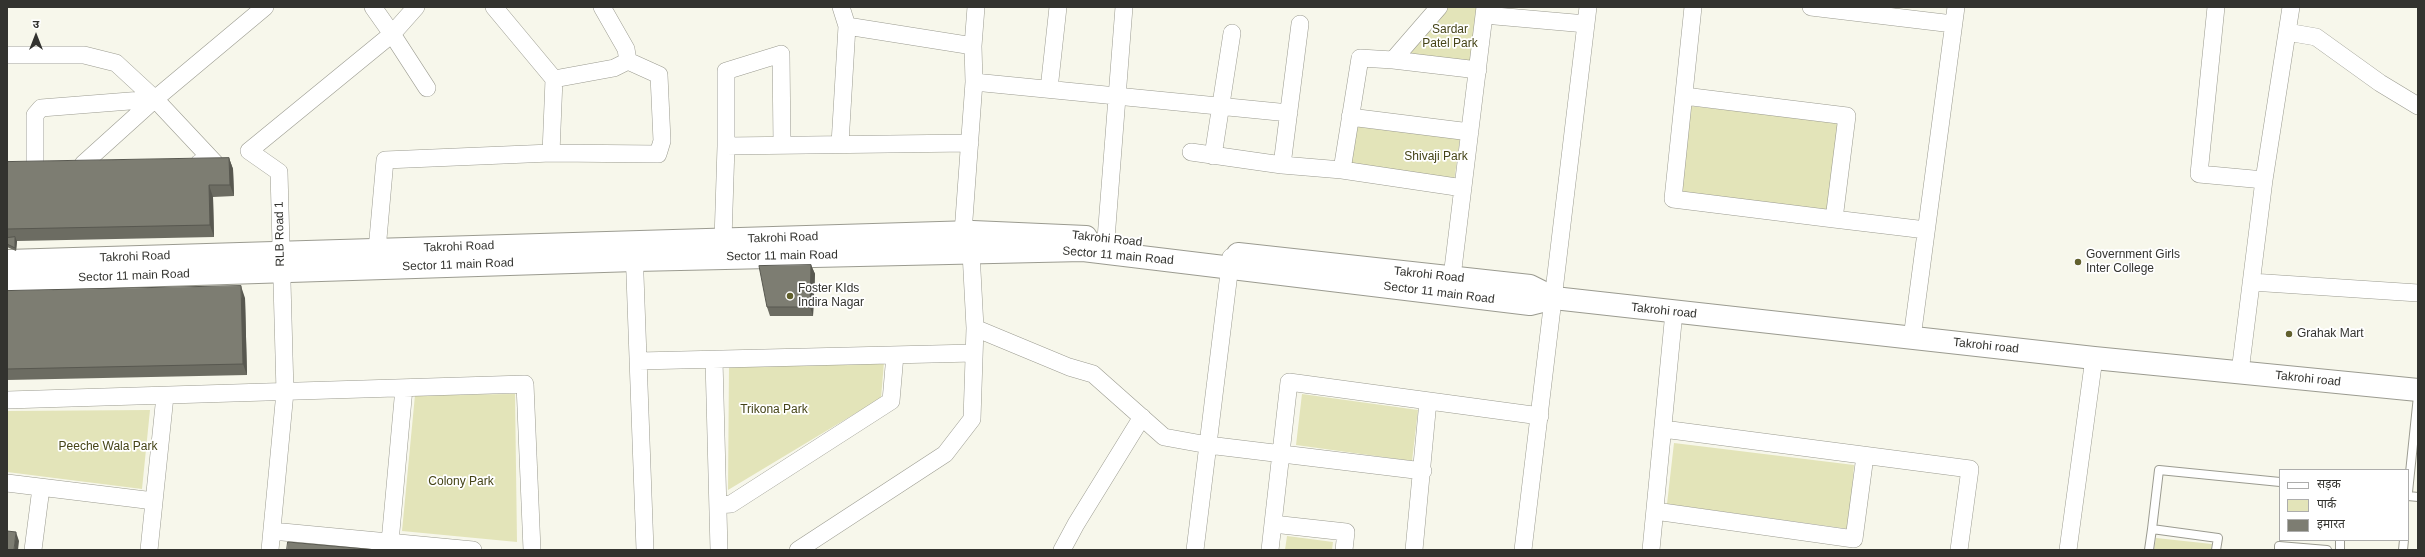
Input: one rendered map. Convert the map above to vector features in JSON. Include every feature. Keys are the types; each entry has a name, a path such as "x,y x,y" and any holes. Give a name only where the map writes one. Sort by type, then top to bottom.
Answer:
{"street":[{"path":"51,165 155,99 247,13 265,7"},
{"path":"373,7 427,88"},
{"path":"392,34 416,7"},
{"path":"494,7 554,79 551,153"},
{"path":"602,7 626,49 628,61"},
{"path":"840,144 847,26 841,7"},
{"path":"798,550 945,454 972,419 975,328 967,242 970,143 974,82 973,46 976,7"},
{"path":"1049,89 1058,7"},
{"path":"1106,239 1124,7"},
{"path":"1393,60 1439,7"},
{"path":"1693,7 1673,199 1926,230"},
{"path":"1811,7 1877,11 1953,24"},
{"path":"1912,338 1956,7"},
{"path":"2216,7 2199,174 2264,180"},
{"path":"2240,372 2264,180 2291,7"},
{"path":"1452,277 1485,11 1587,15 1524,550"},
{"path":"1282,165 1300,24"},
{"path":"847,26 973,46"},
{"path":"2288,32 2316,37 2380,83 2418,106"},
{"path":"1213,156 1232,33"},
{"name":"RLB Road 1","path":"270,550 285,392 279,172 249,151 392,34"},
{"path":"723,240 726,146 726,71 781,54 782,145"},
{"path":"7,55 84,55 116,63 155,99 215,163 186,162"},
{"path":"1342,170 1360,58 1393,60 1478,70"},
{"path":"554,79 614,68 628,61"},
{"path":"377,250 385,160 551,153 658,154 662,141 660,75 628,61"},
{"path":"974,82 1289,113"},
{"path":"1684,96 1846,116 1834,219"},
{"path":"51,165 35,115 42,108 155,99"},
{"path":"1350,117 1470,132"},
{"path":"726,146 970,143"},
{"path":"1192,152 1282,165 1342,170 1463,188"},
{"path":"51,165 105,164"},
{"name":"Takrohi Road","path":"7,261 281,262 377,250 634,251 723,240 967,242 1072,236 1106,239 1231,260 1452,277 1530,286 1554,298"},
{"name":"Sector 11 main Road","path":"7,280 281,262 967,242 1231,260 1530,304 1554,298"},
{"path":"634,251 645,550"},
{"path":"1194,550 1231,260"},
{"path":"2251,282 2418,293"},
{"name":"Takrohi road","path":"1554,298 2094,358 2418,390"},
{"path":"1651,550 1674,312"},
{"path":"975,328 1069,367 1093,374 1164,437 1208,445 1422,471"},
{"path":"639,362 974,353"},
{"path":"718,505 731,504 891,401 895,355"},
{"path":"2068,550 2094,358"},
{"path":"714,360 719,550"},
{"path":"1270,550 1289,382 1540,416"},
{"path":"7,400 525,384 532,550"},
{"path":"390,542 404,388"},
{"path":"149,550 165,396"},
{"path":"1414,550 1428,401"},
{"path":"1062,550 1076,524 1142,417"},
{"path":"1663,429 1970,469 1960,550"},
{"path":"1655,511 1854,539 1866,456"},
{"path":"7,484 154,501"},
{"path":"33,550 41,488"},
{"path":"1273,524 1346,532 1344,550"},
{"path":"272,531 473,550"}],"lane":[{"path":"2409,482 2418,396"},
{"path":"2149,550 2159,470 2279,482"},
{"path":"2152,529 2218,538 2216,550"},
{"path":"2279,550 2279,546 2327,550"}],"green space":[{"name":"Sardar Patel Park","path":"1443,7 1477,7 1471,65 1400,57"},
{"path":"1689,106 1839,121 1828,210 1680,192"},
{"name":"Shivaji Park","path":"1353,126 1460,139 1454,182 1347,166"},
{"name":"Trikona Park","path":"884,362 881,398 728,490 729,366"},
{"name":"Colony Park","path":"515,394 517,542 402,531 415,395"},
{"path":"1302,394 1418,410 1412,461 1296,445"},
{"name":"Peeche Wala Park","path":"150,410 142,489 7,472 7,411"},
{"path":"1674,443 1854,465 1849,529 1667,504"},
{"path":"1287,536 1333,542 1332,550 1285,550"},
{"path":"2156,538 2212,544 2211,550 2154,550"}],"building":[{"path":"229,158 230,185 209,185 210,225 7,229 7,162"},
{"path":"15,237 15,248 7,244 7,238"},
{"name":"Foster KIds Indira Nagar","path":"811,265 810,307 767,307 759,266"},
{"path":"241,286 243,364 7,369 7,291"},
{"path":"7,531 16,532 14,550 7,550"},
{"path":"288,542 377,550 287,550"}],"place":[{"name":"Government Girls Inter College","path":"2078,262"},
{"name":"Foster KIds Indira Nagar","path":"790,296"},
{"name":"Grahak Mart","path":"2289,334"}]}
